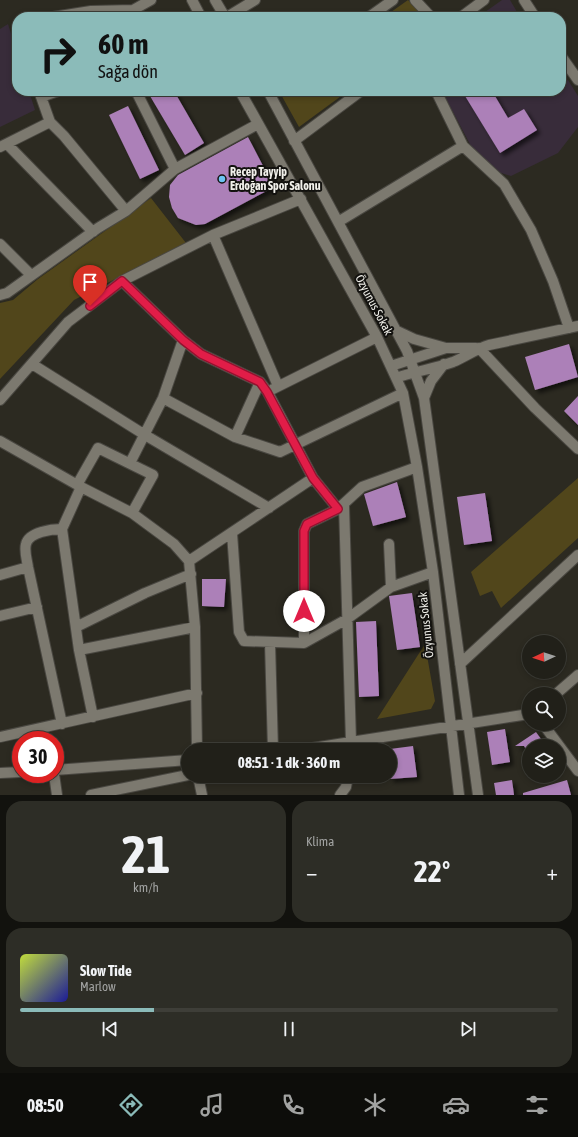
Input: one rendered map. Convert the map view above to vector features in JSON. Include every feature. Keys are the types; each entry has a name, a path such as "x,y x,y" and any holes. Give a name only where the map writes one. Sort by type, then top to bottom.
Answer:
{"street":[{"path":"134,12 151,0"},
{"path":"192,0 198,12"},
{"path":"215,0 223,12"},
{"path":"235,12 255,0"},
{"path":"376,12 393,0"},
{"path":"415,0 426,12"},
{"path":"468,12 484,0"},
{"path":"524,0 532,12"},
{"path":"85,12 104,12"},
{"path":"566,63 578,80"},
{"path":"41,96 50,122 64,136 126,211"},
{"path":"138,96 175,169"},
{"name":"Özyunus Sokak","path":"243,96 377,336 403,393 417,467 433,572 459,795"},
{"path":"271,96 410,359 424,398 478,795"},
{"path":"294,141 354,96"},
{"path":"395,330 414,339 446,348 478,348 574,327 530,230 504,184 464,146 439,96"},
{"path":"50,122 3,146 93,232"},
{"path":"0,295 7,293 93,232 126,211 175,169 258,124"},
{"path":"338,222 464,146"},
{"path":"0,400 68,322 122,281 213,235 301,199"},
{"path":"213,235 278,386"},
{"path":"0,244 31,275"},
{"path":"122,281 183,340 201,354 260,382 267,392 313,478 341,507 347,619 350,743"},
{"path":"267,392 377,336"},
{"path":"130,463 163,398 183,340"},
{"path":"391,366 446,348"},
{"path":"396,378 414,371 453,362 478,348"},
{"path":"478,348 535,408 578,449"},
{"path":"32,364 145,435 269,508"},
{"path":"424,398 431,381 444,364"},
{"path":"235,437 260,382"},
{"path":"163,398 235,437 280,452 403,393"},
{"path":"0,441 79,486 132,513 174,544 189,561 195,627 197,743"},
{"path":"93,717 79,650 62,529 79,486 98,448 153,475 132,513"},
{"path":"304,642 304,531 307,524 341,507 362,488 417,467"},
{"path":"189,561 313,478"},
{"path":"62,529 55,529 31,537 25,546 28,567 62,724"},
{"path":"232,533 239,632 244,641 270,643 304,642 347,619 391,587 433,572"},
{"path":"389,544 391,587"},
{"path":"460,664 578,555"},
{"path":"0,575 28,567"},
{"path":"76,627 145,592 191,574"},
{"path":"0,616 37,607"},
{"path":"79,650 195,627"},
{"path":"270,643 273,743"},
{"path":"564,687 578,675"},
{"path":"0,737 197,693"},
{"path":"364,743 450,725 522,715"},
{"path":"548,731 578,771"},
{"path":"64,769 181,761"},
{"path":"0,773 12,772"},
{"path":"91,795 181,776"},
{"path":"55,783 56,795"},
{"path":"199,783 202,795"},
{"path":"340,795 349,791"}],"shaded area":[{"path":"408,0 419,12 391,12"},
{"path":"502,0 510,0 517,12 485,12"},
{"path":"8,24 12,37 12,96 31,96 35,110 0,127 0,29"},
{"path":"568,80 578,96 578,127 558,153 511,176 501,173 473,150 445,96 566,96 566,81"},
{"path":"282,96 341,96 299,127"},
{"path":"151,198 186,243 74,300 0,379 0,303 13,300 38,279"},
{"path":"578,478 578,538 501,608 492,591 480,596 471,572"},
{"path":"425,644 435,701 431,709 377,719"}],"building":[{"path":"150,96 177,96 204,143 185,155"},
{"path":"465,96 495,96 508,118 524,109 537,130 500,153"},
{"path":"128,106 159,170 140,179 109,115"},
{"name":"Recep Tayyip Erdoğan Spor Salonu","path":"248,137 274,187 205,224 196,225 178,218 172,208 169,197 170,185 178,175"},
{"path":"569,344 578,377 535,390 525,357"},
{"path":"578,396 578,425 564,411"},
{"path":"397,482 406,517 373,526 364,494"},
{"path":"485,493 492,541 464,545 457,497"},
{"path":"202,579 226,579 224,607 202,606"},
{"path":"412,593 420,647 397,650 389,596"},
{"path":"376,621 379,696 359,697 356,622"},
{"path":"505,729 510,762 492,765 487,732"},
{"path":"536,732 541,739 526,739"},
{"path":"522,741 522,746 515,746"},
{"path":"413,746 417,777 397,778 397,748"},
{"path":"512,780 514,795 496,795 494,783"},
{"path":"566,780 571,795 523,795 523,793 557,783 566,783"}],"place":[{"name":"Recep Tayyip Erdoğan Spor Salonu","path":"222,179"}],"route":[{"path":"90,306 122,281 183,340 201,354 260,382 267,392 313,478 338,509 307,524 304,531 304,611"}]}
